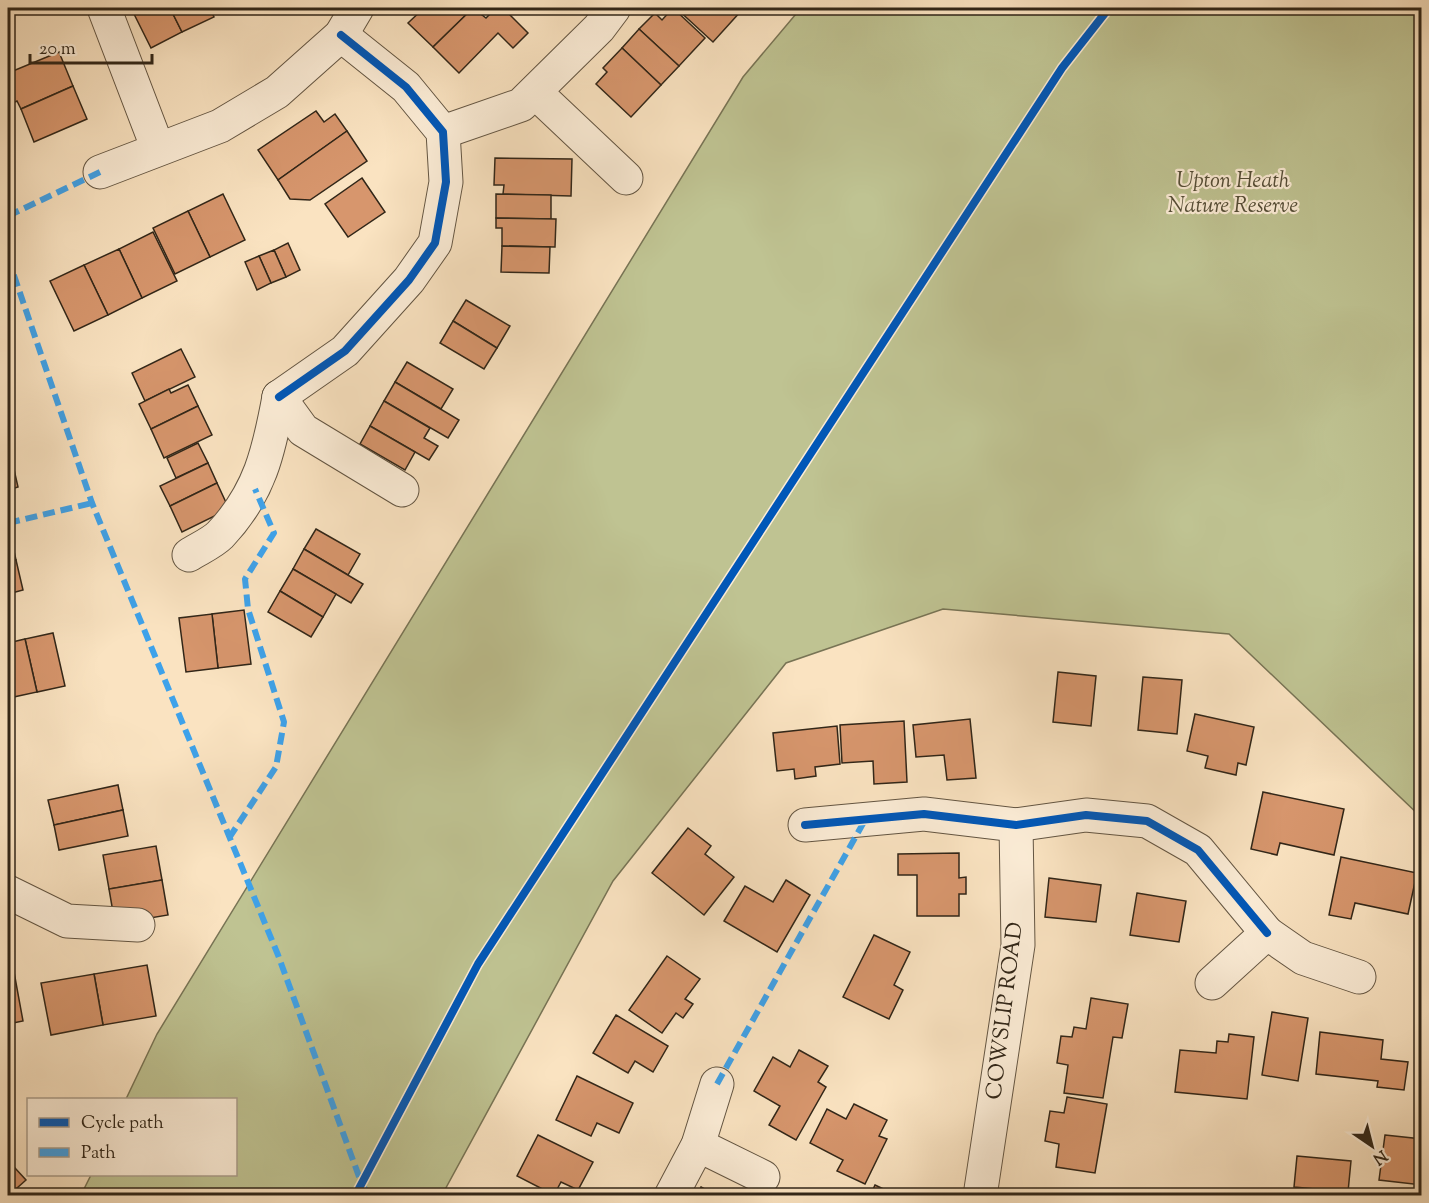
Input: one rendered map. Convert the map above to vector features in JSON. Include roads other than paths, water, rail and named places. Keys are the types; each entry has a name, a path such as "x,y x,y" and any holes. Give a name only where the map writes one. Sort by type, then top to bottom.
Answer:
{"street":[{"path":"104,8 158,149"},
{"path":"443,132 521,105 599,28 614,8"},
{"path":"100,172 220,126 277,92 349,21 443,132 446,182 435,243 409,280 345,351 279,396 269,450 255,489 219,536 189,555"},
{"path":"535,92 626,178"},
{"path":"279,396 303,430 402,490"},
{"path":"805,825 924,814 1016,825 1086,815 1148,821 1197,850 1267,933 1303,958 1359,976"},
{"name":"COWSLIP ROAD","path":"980,1196 1018,945 1016,825"},
{"path":"8,892 67,921 138,925"},
{"path":"1212,983 1267,933"},
{"path":"671,1196 698,1145 717,1084"},
{"path":"698,1145 763,1178"}],"park label":[{"name":"Upton Heath Nature Reserve","path":"1233,194"}]}
